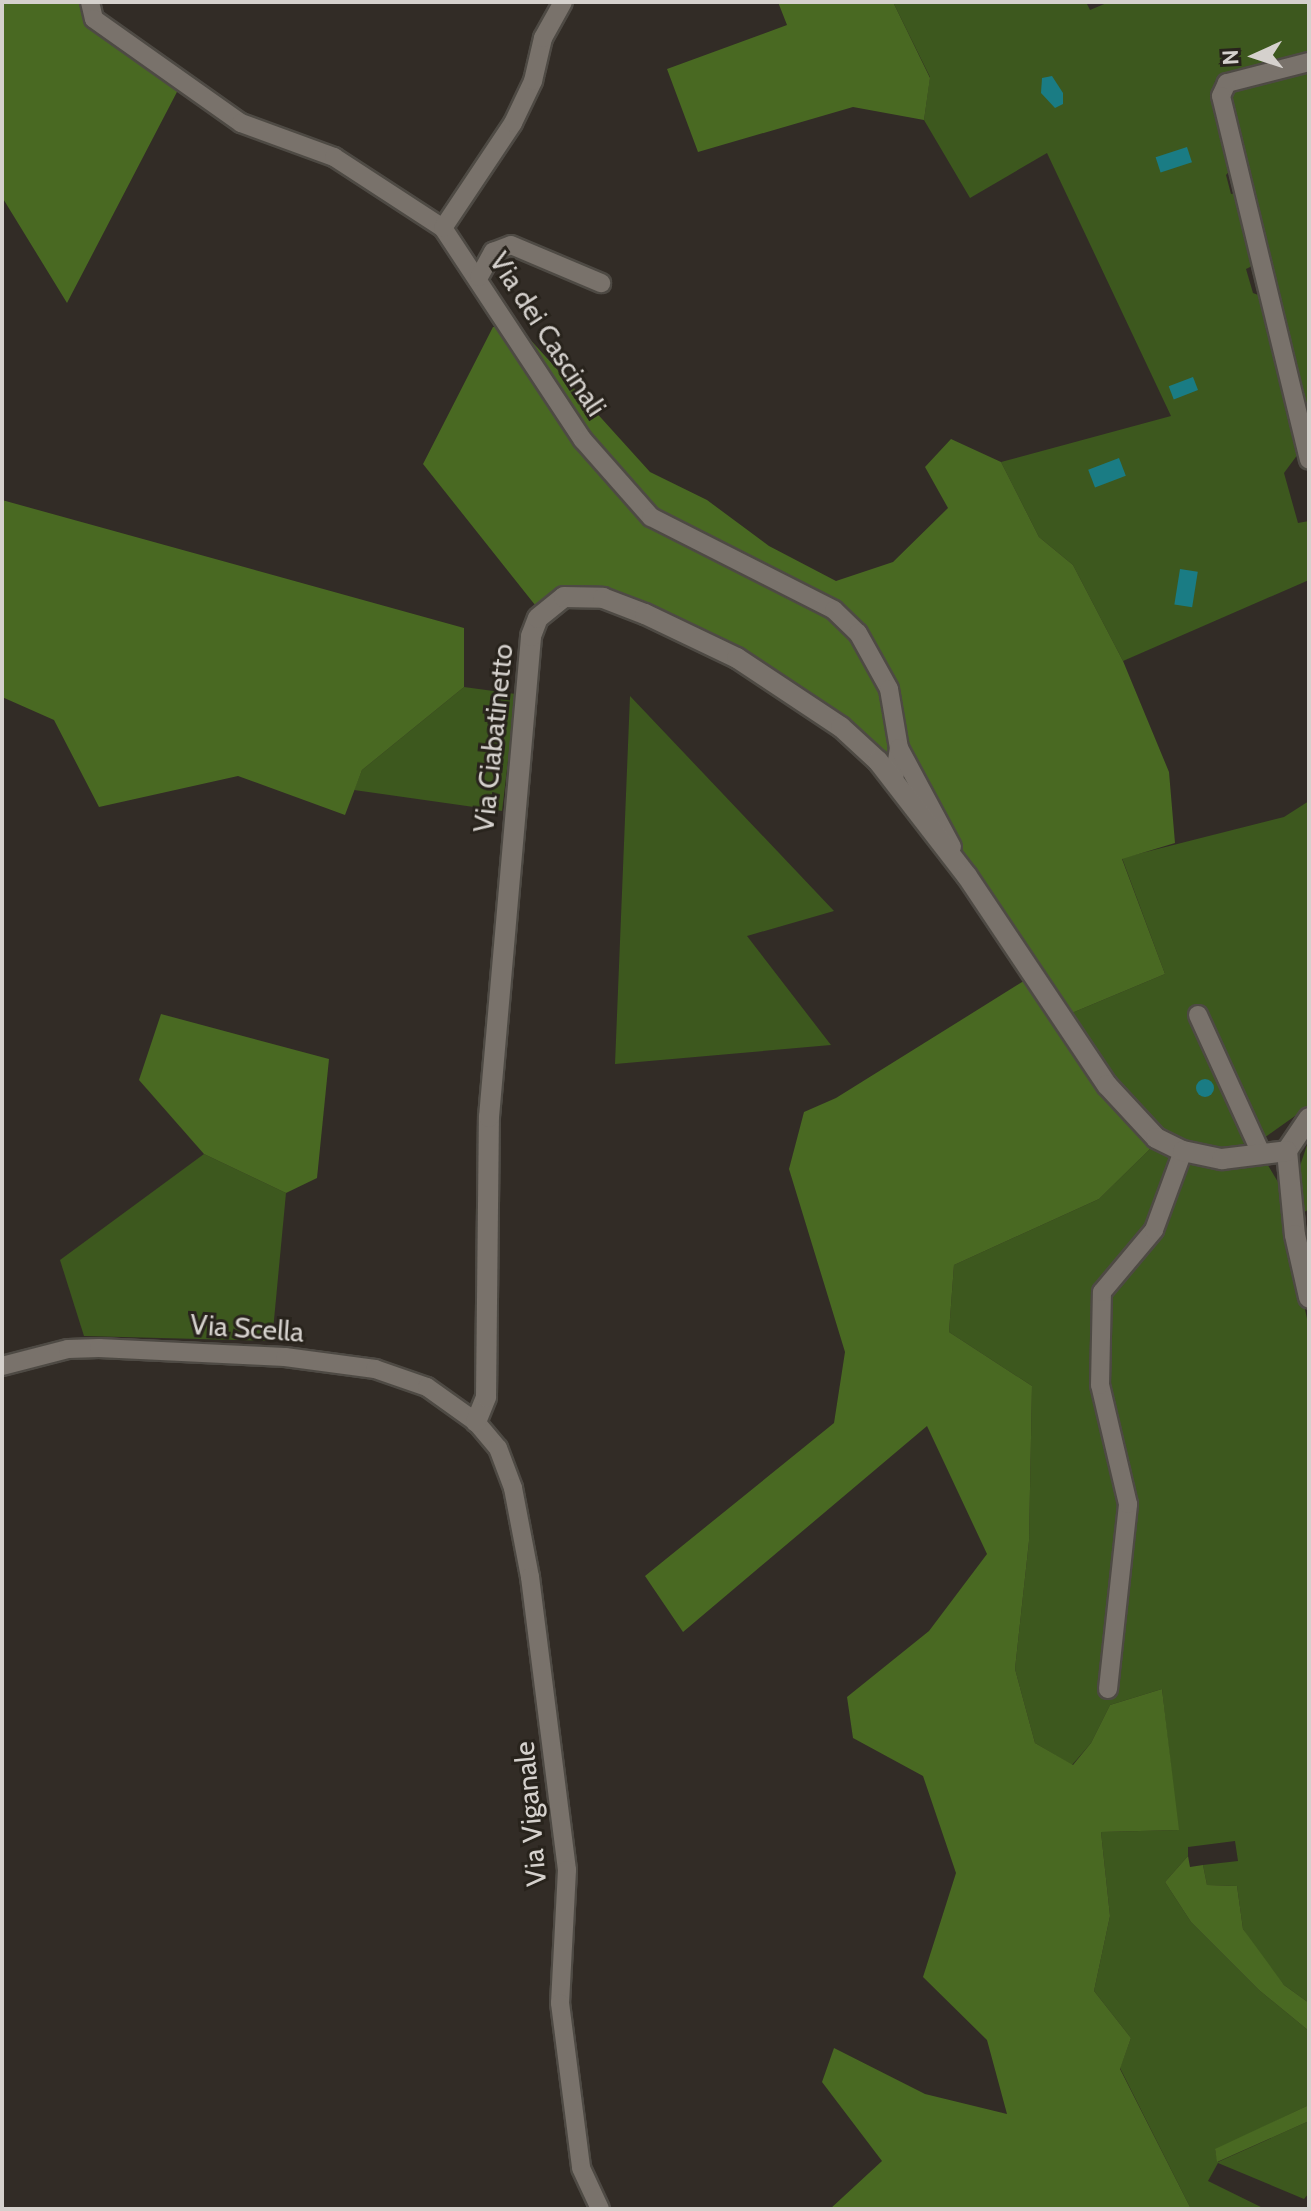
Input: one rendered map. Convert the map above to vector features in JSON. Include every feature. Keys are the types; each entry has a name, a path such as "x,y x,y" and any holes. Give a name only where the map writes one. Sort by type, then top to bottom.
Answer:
{"street":[{"name":"Via dei Cascinali","path":"90,2 94,19 241,123 334,157 443,228 479,277 583,440 651,517 834,610 858,633 889,689 899,748 894,780"},
{"path":"443,228 513,123 533,81 543,38 563,2"},
{"path":"1309,62 1227,83 1221,96 1309,459"},
{"path":"479,277 493,252 511,245 601,283"},
{"name":"Via Ciabatinetto","path":"476,1422 486,1397 489,1117 529,651 538,618 549,605 579,595 645,614 737,658 798,695 841,727 894,780 968,877 1107,1085 1156,1138 1183,1151 1222,1159 1260,1151 1287,1151"},
{"name":"Via dei Cascinali","path":"899,748 968,877"},
{"path":"1198,1015 1260,1151"},
{"path":"1309,1118 1287,1151 1295,1235 1309,1297"},
{"path":"1108,1689 1128,1504 1100,1385 1102,1292 1154,1230 1183,1151"},
{"name":"Via Scella","path":"2,1366 68,1349 99,1348 285,1357 405,1376 476,1422"},
{"name":"Via Viganale","path":"476,1422 498,1448 523,1527 567,1870 560,2003 581,2168 600,2209"}],"green space":[{"path":"2,2 84,2 80,9 178,90 67,303 2,197"},
{"path":"778,2 893,2 930,78 924,120 853,107 698,152 667,69 787,25"},
{"path":"893,2 1086,2 1090,10 1109,2 1309,2 1309,60 1215,81 1214,88 1235,165 1226,175 1231,194 1241,192 1258,263 1246,269 1253,293 1266,298 1301,450 1284,473 1298,523 1309,521 1309,580 1123,661 1073,565 1039,537 1001,462 1171,416 1047,153 970,198 924,120 930,77"},
{"path":"1309,70 1309,418 1229,91"},
{"path":"517,325 650,472 707,500 769,546 836,581 893,562 948,508 925,467 951,439 1001,462 1039,537 1073,565 1123,661 1169,772 1175,843 1122,859 1165,974 1055,1020 1155,1144 1099,1199 954,1265 949,1332 1032,1386 1029,1541 1015,1669 1035,1743 1073,1765 1091,1743 1110,1705 1162,1689 1179,1830 1101,1832 1110,1916 1094,1991 1131,2038 1120,2069 1191,2209 830,2209 882,2161 822,2082 834,2048 925,2094 1007,2114 987,2040 923,1977 956,1873 923,1776 853,1738 847,1697 929,1631 987,1554 927,1426 683,1632 645,1576 834,1423 845,1352 789,1169 804,1112 836,1098 1027,979 872,764 837,733 742,668 671,634 593,605 563,604 547,620 423,464 493,327"},
{"path":"2,500 464,628 464,687 362,770 345,815 238,776 99,807 54,720 2,697"},
{"path":"464,687 516,694 502,811 354,790 362,770"},
{"path":"630,696 834,911 747,936 831,1045 615,1064"},
{"path":"1309,801 1309,1106 1264,1138 1229,1148 1201,1147 1164,1134 1137,1113 1067,1015 1165,974 1122,858 1284,817"},
{"path":"161,1014 329,1059 317,1178 286,1193 204,1154 139,1080"},
{"path":"1309,1139 1309,1209 1300,1215 1298,1172"},
{"path":"1155,1144 1179,1153 1151,1229 1100,1292 1096,1329 1099,1385 1125,1504 1106,1687 1111,1691 1131,1506 1117,1422 1104,1384 1105,1293 1158,1231 1186,1158 1223,1165 1263,1157 1278,1182 1309,1328 1309,2003 1284,1985 1259,1955 1243,1929 1237,1886 1207,1885 1203,1865 1238,1861 1235,1841 1188,1847 1188,1856 1165,1882 1191,1922 1259,1990 1309,2031 1309,2105 1215,2150 1218,2162 1309,2121 1309,2193 1304,2199 1218,2163 1208,2181 1265,2209 1191,2209 1120,2068 1131,2038 1094,1991 1110,1916 1101,1832 1178,1830 1162,1689 1110,1705 1091,1743 1072,1765 1035,1743 1015,1669 1029,1541 1032,1386 949,1332 954,1265 1099,1199"},
{"path":"204,1154 286,1193 272,1341 84,1336 60,1260"},
{"path":"1188,1856 1190,1867 1203,1865 1207,1885 1237,1886 1243,1929 1284,1985 1309,2003 1309,2031 1259,1990 1191,1922 1165,1882"},
{"path":"1309,2105 1309,2121 1217,2162 1215,2149"}],"water":[{"path":"1052,76 1063,93 1063,104 1055,108 1041,93 1042,78"},
{"path":"1187,147 1192,162 1161,172 1156,157"},
{"path":"1193,377 1198,390 1174,399 1169,386"},
{"path":"1119,458 1126,476 1095,488 1088,470"},
{"path":"1180,569 1198,572 1192,607 1174,605"},
{"path":"1201,1079 1209,1079 1214,1088 1212,1095 1201,1097 1196,1092 1196,1084"}]}
